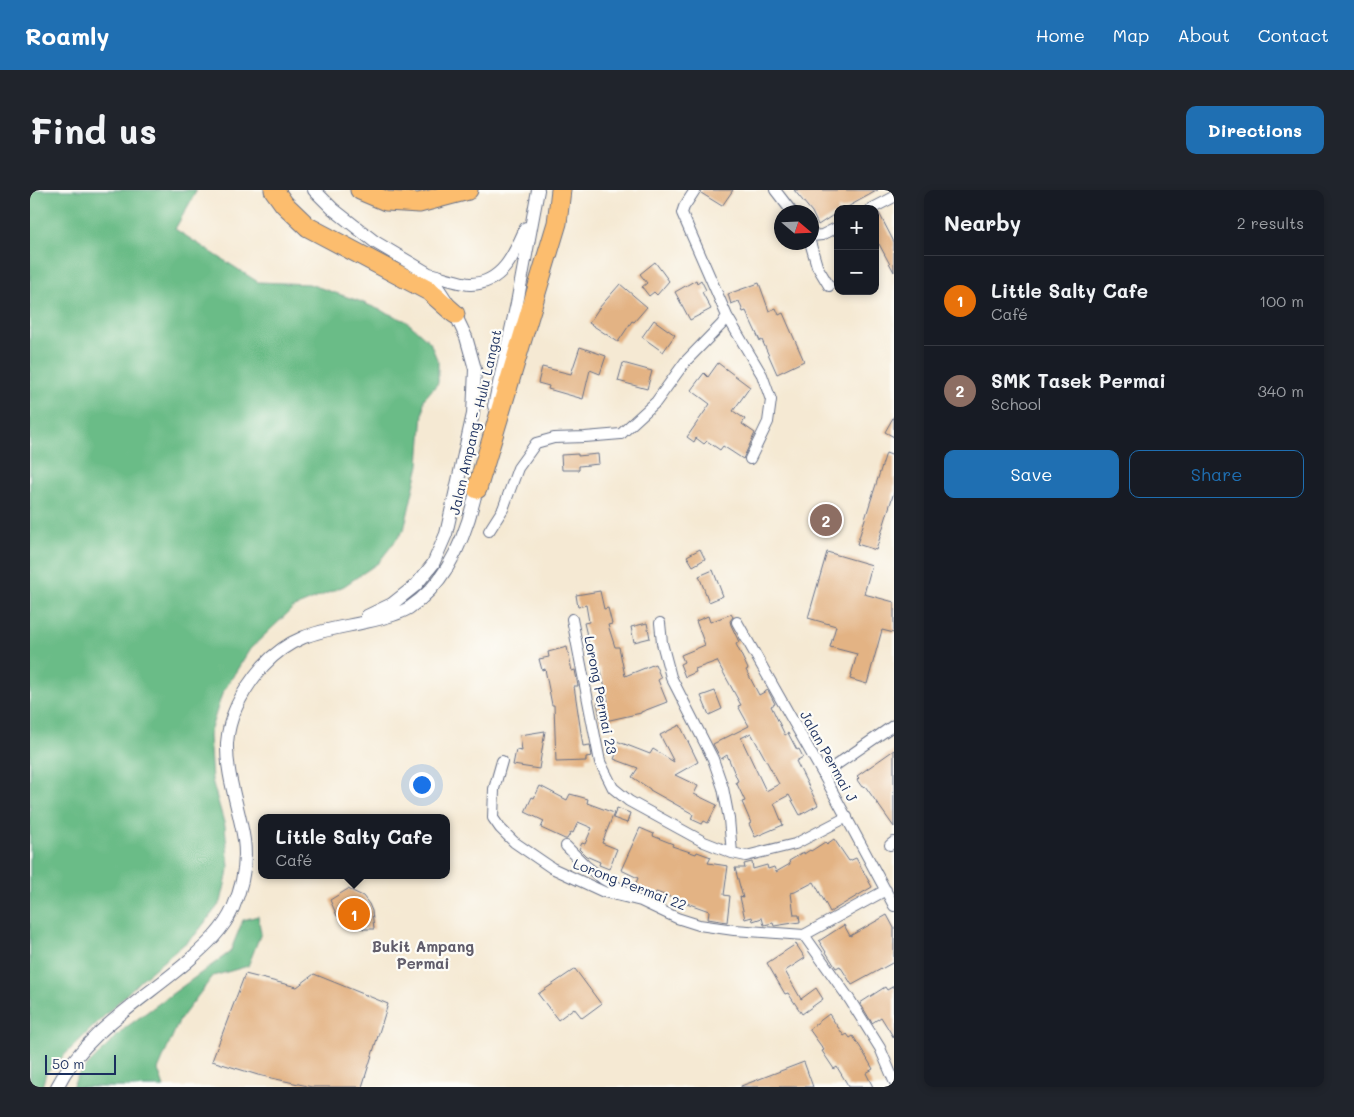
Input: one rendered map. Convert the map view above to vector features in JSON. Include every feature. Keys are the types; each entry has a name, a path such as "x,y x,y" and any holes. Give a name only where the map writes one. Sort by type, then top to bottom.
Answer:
{"highway":[{"path":"274,190 284,204 308,227 429,291 455,314"},
{"path":"360,190 386,200 419,203 468,190"},
{"path":"476,490 557,223 561,190"}],"street":[{"name":"Jalan Ampang - Hulu Langat","path":"314,190 333,209 375,242 429,274 455,314 466,337 474,369 472,414 446,534 433,564 416,585 392,604 345,626"},
{"name":"Jalan Ampang - Hulu Langat","path":"57,1087 68,1068 82,1050 116,1019 198,952 220,931 232,910 240,890 244,841 233,791 227,743 230,724 236,707 247,687 263,666 281,650 300,638 319,631 387,616 408,608 444,572 456,550 467,525 476,490 517,303 538,190"},
{"path":"695,190 682,213 727,316 762,375 771,400 768,422 750,459"},
{"path":"776,190 787,205"},
{"path":"877,205 892,195"},
{"path":"429,274 471,284 493,278 512,260 534,210"},
{"path":"819,235 834,229"},
{"path":"812,250 817,266 829,286"},
{"path":"489,531 503,509 518,468 536,442 554,438 622,434 656,402 685,362 722,324 727,316"},
{"name":"Lorong Permai 23","path":"572,620 600,762 613,788 629,800 704,842 732,853 746,856 795,844 846,817"},
{"name":"Jalan Permai J","path":"737,622 823,774 894,906"},
{"path":"660,623 662,643 671,677 713,759 723,788 729,820 732,853"},
{"path":"823,774 894,725"},
{"name":"Lorong Permai 22","path":"502,761 494,789 493,818 500,828 527,852 552,868 604,892 641,901 677,918 699,924 734,930 804,935"},
{"path":"566,846 586,866 604,880 641,901"},
{"path":"886,890 804,935 850,1000 880,1048 894,1081"}],"green space":[{"path":"30,190 197,190 175,229 258,282 309,284 359,301 406,321 430,342 438,362 438,383 424,399 419,465 404,530 378,563 344,586 293,608 250,649 222,694 209,735 212,780 225,826 229,867 221,902 195,935 142,979 46,1073 42,1087 30,1087"},
{"path":"258,916 261,933 248,966 213,976 179,1021 158,1070 164,1087 72,1087 78,1075 125,1028 230,952 243,920"}],"building":[{"path":"702,190 733,190 722,206 701,193"},
{"path":"794,190 878,190 851,205 834,205 834,215 819,224 819,205 806,205"},
{"path":"879,213 894,242 894,272 879,244"},
{"path":"655,262 669,281 657,295 654,292 649,296 642,287 647,283 640,274"},
{"path":"696,280 697,283 701,280 706,290 702,292 711,309 690,320 675,292"},
{"path":"759,283 769,311 776,308 779,315 783,313 804,361 777,374 762,340 760,341 746,311 743,312 739,301 731,304 728,294"},
{"path":"620,284 647,307 634,322 632,321 618,342 589,323 599,308"},
{"path":"654,320 675,335 663,352 642,337"},
{"path":"580,347 606,356 600,374 590,370 583,399 548,389 549,386 538,383 542,367 571,374"},
{"path":"623,363 652,371 647,389 618,381"},
{"path":"718,363 750,387 733,411 745,419 742,424 755,433 743,459 723,446 720,450 707,441 704,444 696,438 694,442 687,437 710,404 691,390 704,373 708,377"},
{"path":"894,416 894,437 885,432"},
{"path":"886,453 894,456 894,492 876,550 857,544"},
{"path":"578,454 578,456 598,454 599,464 579,466 579,470 562,470 561,455"},
{"path":"700,549 705,559 693,566 687,556"},
{"path":"827,552 872,565 864,594 894,602 894,633 882,630 867,684 850,679 857,654 830,647 836,626 808,618"},
{"path":"713,570 723,596 709,602 699,576"},
{"path":"600,591 604,609 608,608 612,624 608,625 615,647 619,647 625,676 655,664 661,678 658,680 667,702 641,713 601,722 597,703 608,701 600,667 597,668 584,623 589,622 586,605 578,607 576,595"},
{"path":"731,614 733,617 730,621 739,642 736,644 748,669 746,670 759,695 768,690 775,704 771,706 785,735 788,733 803,757 796,761 818,805 800,815 789,795 774,803 783,825 755,837 742,802 745,801 727,755 721,759 713,744 749,726 738,706 741,705 717,661 695,669 696,672 685,677 680,664 684,662 681,655 705,645 696,621 708,616 710,622","holes":["751,733 779,784 766,791 741,738"]},
{"path":"647,623 650,638 634,642 631,627"},
{"path":"567,647 572,671 575,670 578,686 574,686 583,746 590,745 592,756 586,757 586,761 556,762 554,705 552,705 545,669 542,670 539,659 549,657 548,652"},
{"path":"715,691 722,709 709,715 701,696"},
{"path":"680,725 698,762 675,775 698,786 694,794 717,805 708,823 704,821 702,824 691,819 693,814 650,790 632,777 638,768 614,759 617,752 611,750 614,740 650,754 653,749 674,762 660,735"},
{"path":"545,731 539,769 513,765 516,750 522,751 520,735"},
{"path":"894,750 894,827 865,786 862,787 857,780 859,778 857,776"},
{"path":"540,786 567,800 570,794 588,799 587,803 614,813 602,843 617,849 609,869 599,865 600,862 586,856 579,849 582,843 585,844 592,828 578,822 573,833 571,832 567,839 565,839 541,828 544,821 525,812"},
{"path":"617,808 630,813 627,823 613,818"},
{"path":"640,828 654,834 653,836 673,844 672,846 711,857 708,863 728,866 724,895 730,896 727,922 708,919 709,911 656,892 653,899 634,888 638,878 621,870"},
{"path":"834,839 849,861 856,858 872,887 830,912 814,882 791,893 794,915 799,915 800,922 774,926 773,923 764,925 762,918 753,921 752,917 745,919 740,897 743,898 735,868 745,868 744,864 752,862 753,869 767,865 768,869 774,867 776,872 790,864 789,861 804,852 804,854"},
{"path":"348,889 363,896 369,904 372,911 374,929 348,926 337,916 330,900"},
{"path":"887,915 894,928 894,962 852,985 840,966 836,968 819,941 844,925 850,936"},
{"path":"796,944 805,958 785,971 801,999 816,988 823,999 802,1014 788,993 785,994 767,963"},
{"path":"575,969 601,1004 582,1018 574,1008 558,1020 538,994"},
{"path":"245,974 297,987 314,974 388,1004 362,1087 312,1087 258,1075 212,1061"},
{"path":"894,986 894,1038 881,1017 872,1023 860,1003 885,987 887,990"},
{"path":"829,1014 844,1036 847,1034 850,1038 853,1036 862,1050 873,1069 866,1073 873,1087 849,1087 837,1067 834,1069 822,1051 824,1050 809,1029"},
{"path":"804,1062 813,1087 741,1087 741,1086"}],"place":[{"name":"SMK Tasek Permai","path":"826,520"},
{"name":"Little Salty Cafe","path":"354,914"}],"district":[{"name":"Bukit Ampang Permai","path":"423,954"}]}
